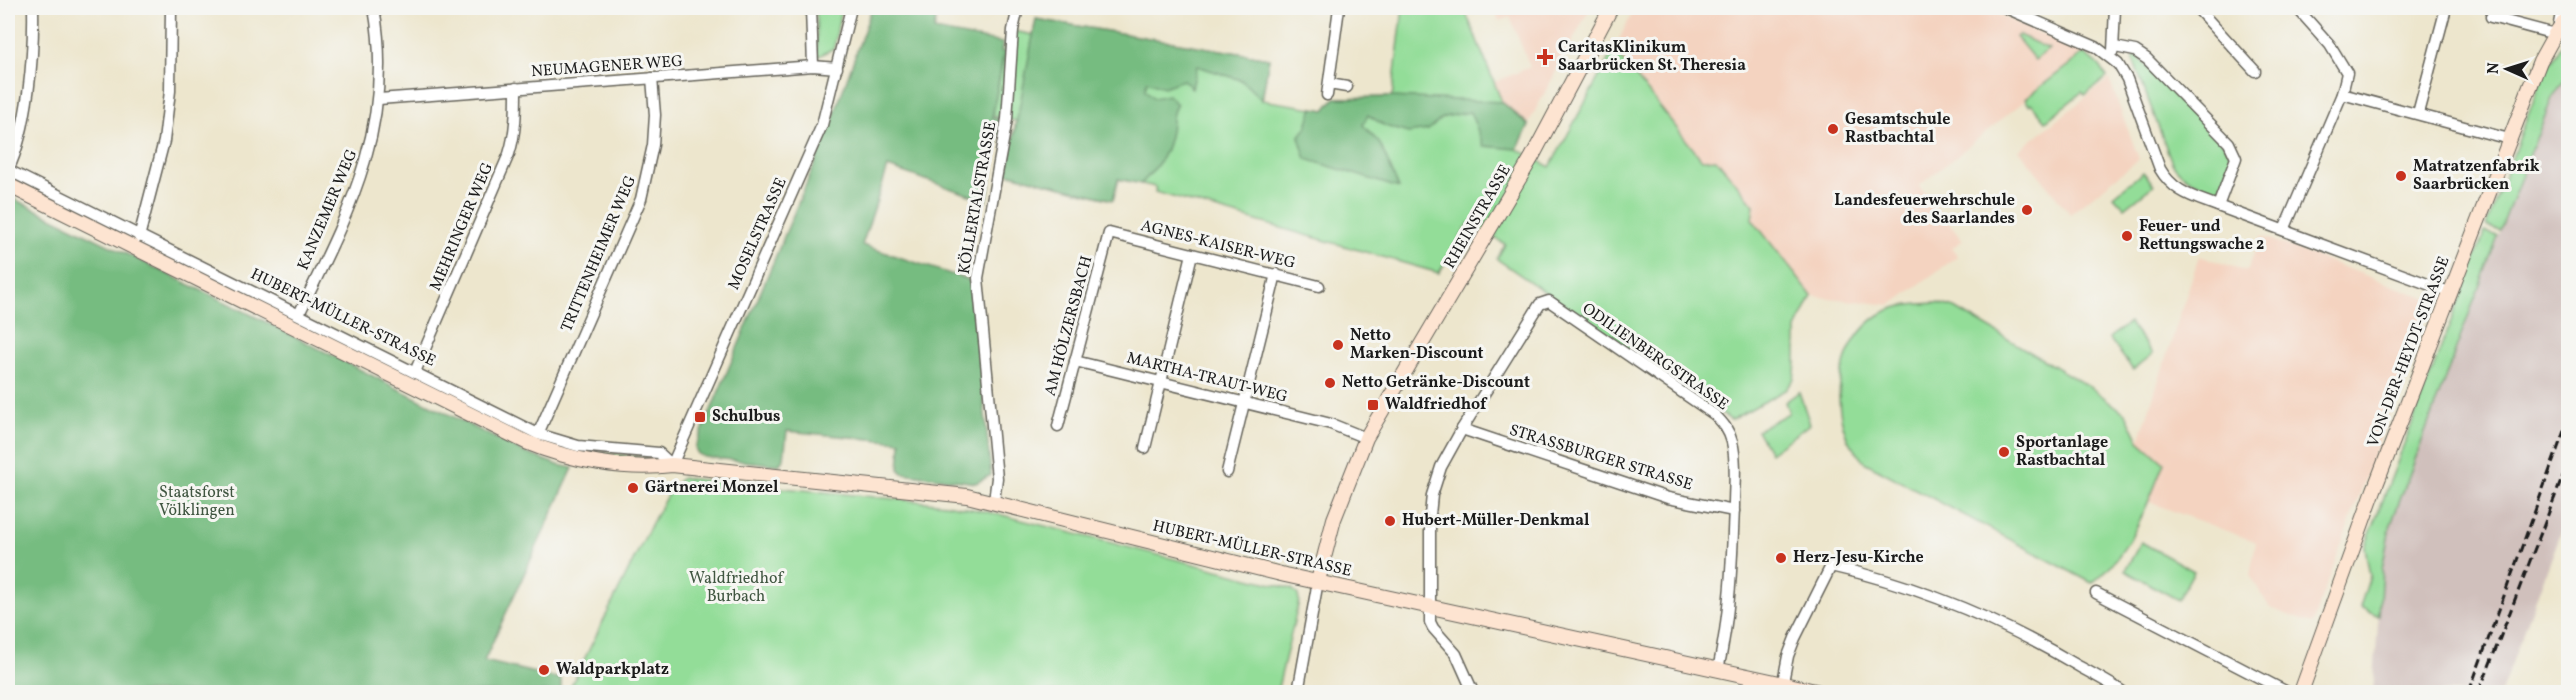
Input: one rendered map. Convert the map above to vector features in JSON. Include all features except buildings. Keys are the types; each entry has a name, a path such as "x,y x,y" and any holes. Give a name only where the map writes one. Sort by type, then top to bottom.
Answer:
{"main road":[{"name":"RHEINSTRASSE","path":"1318,581 1334,519 1366,438 1532,157 1611,8"},
{"name":"VON-DER-HEYDT-STRASSE","path":"2301,693 2348,561 2509,139 2540,62 2556,31 2568,17"},
{"name":"HUBERT-MÜLLER-STRASSE","path":"8,185 537,447 591,461 654,466 672,465 952,494 994,501 1137,539 1718,670 1782,688 1820,693"}],"street":[{"path":"8,170 15,153 26,100 31,59 33,8"},
{"path":"140,237 164,141 170,91 171,8"},
{"name":"KANZEMER WEG","path":"299,314 362,175 369,150 379,99 378,34 374,8"},
{"path":"811,8 813,66"},
{"name":"MOSELSTRASSE","path":"672,465 822,125 850,8"},
{"name":"KÖLLERTALSTRASSE","path":"994,501 997,478 978,278 1007,119 1013,30 1018,8"},
{"path":"1339,8 1328,90 1347,87"},
{"path":"2006,8 2096,47 2113,52 2135,51 2147,59 2229,143 2236,158 2218,206"},
{"path":"2115,8 2113,52 2127,79 2155,157 2167,180 2185,194 2449,292"},
{"path":"2197,8 2255,71"},
{"path":"2284,230 2342,94 2347,73 2340,59 2297,8"},
{"path":"2418,113 2446,8"},
{"name":"VON-DER-HEYDT-STRASSE","path":"2556,31 2562,8"},
{"path":"2491,17 2556,31"},
{"name":"NEUMAGENER WEG","path":"379,99 813,66 837,68"},
{"name":"TRITTENHEIMER WEG","path":"538,434 641,199 653,145 655,115 652,78"},
{"name":"MEHRINGER WEG","path":"415,372 509,154 517,116 516,88"},
{"path":"2342,94 2509,139"},
{"name":"HUBERT-MÜLLER-STRASSE","path":"8,170 538,434 578,446 659,453 672,465"},
{"name":"AGNES-KAISER-WEG","path":"1109,233 1319,286"},
{"name":"AM HÖLZERSBACH","path":"1058,426 1109,233"},
{"path":"1145,448 1192,254"},
{"path":"1227,472 1276,274"},
{"name":"ODILIENBERGSTRASSE","path":"1462,429 1540,304 1549,301 1715,415 1727,429 1732,441 1734,472 1728,612 1718,670"},
{"name":"MARTHA-TRAUT-WEG","path":"1075,361 1331,424 1366,438"},
{"path":"1462,429 1441,467 1432,495 1429,533 1431,606 1433,628 1456,654 1473,693"},
{"name":"STRASSBURGER STRASSE","path":"1462,429 1668,498 1734,511"},
{"path":"1782,688 1788,656 1795,638 1831,566 1878,578 1992,620 2056,653 2124,693"},
{"path":"1298,693 1318,581"},
{"path":"2096,593 2287,693"}],"shaded area":[{"name":"CaritasKlinikum Saarbrücken St. Theresia","path":"1494,8 1590,8 1528,124 1502,102 1495,82 1530,67 1510,17 1499,21"},
{"name":"Gesamtschule Rastbachtal","path":"1635,8 1830,8 1834,13 1841,8 1984,8 2084,53 1919,186 1963,240 1952,248 1958,256 1891,305 1812,296 1614,49"},
{"path":"2568,75 2568,514 2501,692 2373,692 2382,569 2390,527 2539,129 2552,98"},
{"path":"2109,79 2139,159 2070,214 2019,150"},
{"path":"2261,236 2431,300 2312,624 2270,608 2250,575 2256,542 2149,502 2164,463 2139,441 2199,256 2247,271"}],"green space":[{"path":"816,8 841,8 834,48 817,57"},
{"path":"872,8 898,8 937,14 934,30 1003,43 1001,51 1004,52 992,118 1002,120 987,201 888,167 862,245 972,281 991,475 976,483 903,473 899,469 901,442 787,431 784,458 779,465 704,457 698,454 695,448 828,132"},
{"path":"1403,8 1464,8 1502,102 1528,124 1517,149 1550,167 1614,49 1702,160 1716,159 1754,205 1752,219 1812,296 1796,329 1794,379 1787,389 1731,420 1497,259 1505,244 1469,223 1439,273 1155,192 1156,187 1119,179 1113,200 1007,173 1016,121 992,116 1009,30 1033,35 1036,19 1269,58 1262,100 1325,110 1335,98 1392,97"},
{"path":"1036,19 1269,58 1262,100 1241,80 1197,66 1192,88 1183,80 1164,87 1147,81 1145,90 1154,98 1168,95 1177,104 1173,113 1168,144 1159,162 1141,184 1118,179 1113,200 1007,173"},
{"path":"2019,35 2049,49 2035,60 2016,37"},
{"path":"2568,35 2568,75 2552,98 2500,231 2486,226 2544,73"},
{"path":"2084,53 2100,66 2107,77 2085,95 2082,92 2046,121 2025,99"},
{"path":"2137,56 2225,145 2232,158 2219,192 2187,178 2172,163 2134,62 2133,57"},
{"path":"1392,97 1502,102 1529,126 1517,149 1484,146 1470,112 1444,117 1428,130 1408,133 1385,126 1368,115 1363,125 1380,144 1399,188 1306,159 1299,137 1306,128 1313,108 1325,110 1335,98"},
{"path":"2143,172 2154,185 2125,208 2114,196"},
{"name":"Staatsforst Völklingen","path":"8,196 264,321 523,452 573,468 484,661 561,679 561,692 8,692"},
{"path":"2485,232 2498,236 2390,527 2382,569 2379,616 2360,607 2370,576 2365,547"},
{"name":"Sportanlage Rastbachtal","path":"1938,303 1955,308 2093,389 2126,414 2139,441 2164,463 2144,512 2127,544 2117,558 2092,583 1864,462 1849,442 1839,403 1840,386 1848,353 1856,339 1866,326 1886,311 1908,305"},
{"path":"2129,323 2153,354 2133,370 2109,338"},
{"path":"1799,392 1810,424 1770,453 1757,430 1789,413 1785,402"},
{"path":"541,439 577,450 659,459 607,458 540,443"},
{"name":"Waldfriedhof Burbach","path":"682,478 946,504 998,514 1292,589 1298,595 1299,601 1277,692 568,692 652,523 671,488"},
{"path":"2141,542 2194,571 2178,600 2125,571"}],"railway":[{"path":"2469,692 2568,420"},
{"path":"2479,692 2568,463"}],"place":[{"name":"CaritasKlinikum Saarbrücken St. Theresia","path":"1545,57"},
{"name":"Gesamtschule Rastbachtal","path":"1833,129"},
{"name":"Matratzenfabrik Saarbrücken","path":"2401,176"},
{"name":"Landesfeuerwehrschule des Saarlandes","path":"2027,210"},
{"name":"Feuer- und Rettungswache 2","path":"2127,236"},
{"name":"Netto Marken-Discount","path":"1338,345"},
{"name":"Netto Getränke-Discount","path":"1330,383"},
{"name":"Waldfriedhof","path":"1373,405"},
{"name":"Schulbus","path":"700,417"},
{"name":"Sportanlage Rastbachtal","path":"2004,452"},
{"name":"Gärtnerei Monzel","path":"633,488"},
{"name":"Hubert-Müller-Denkmal","path":"1390,521"},
{"name":"Herz-Jesu-Kirche","path":"1781,558"},
{"name":"Waldparkplatz","path":"544,670"}]}
